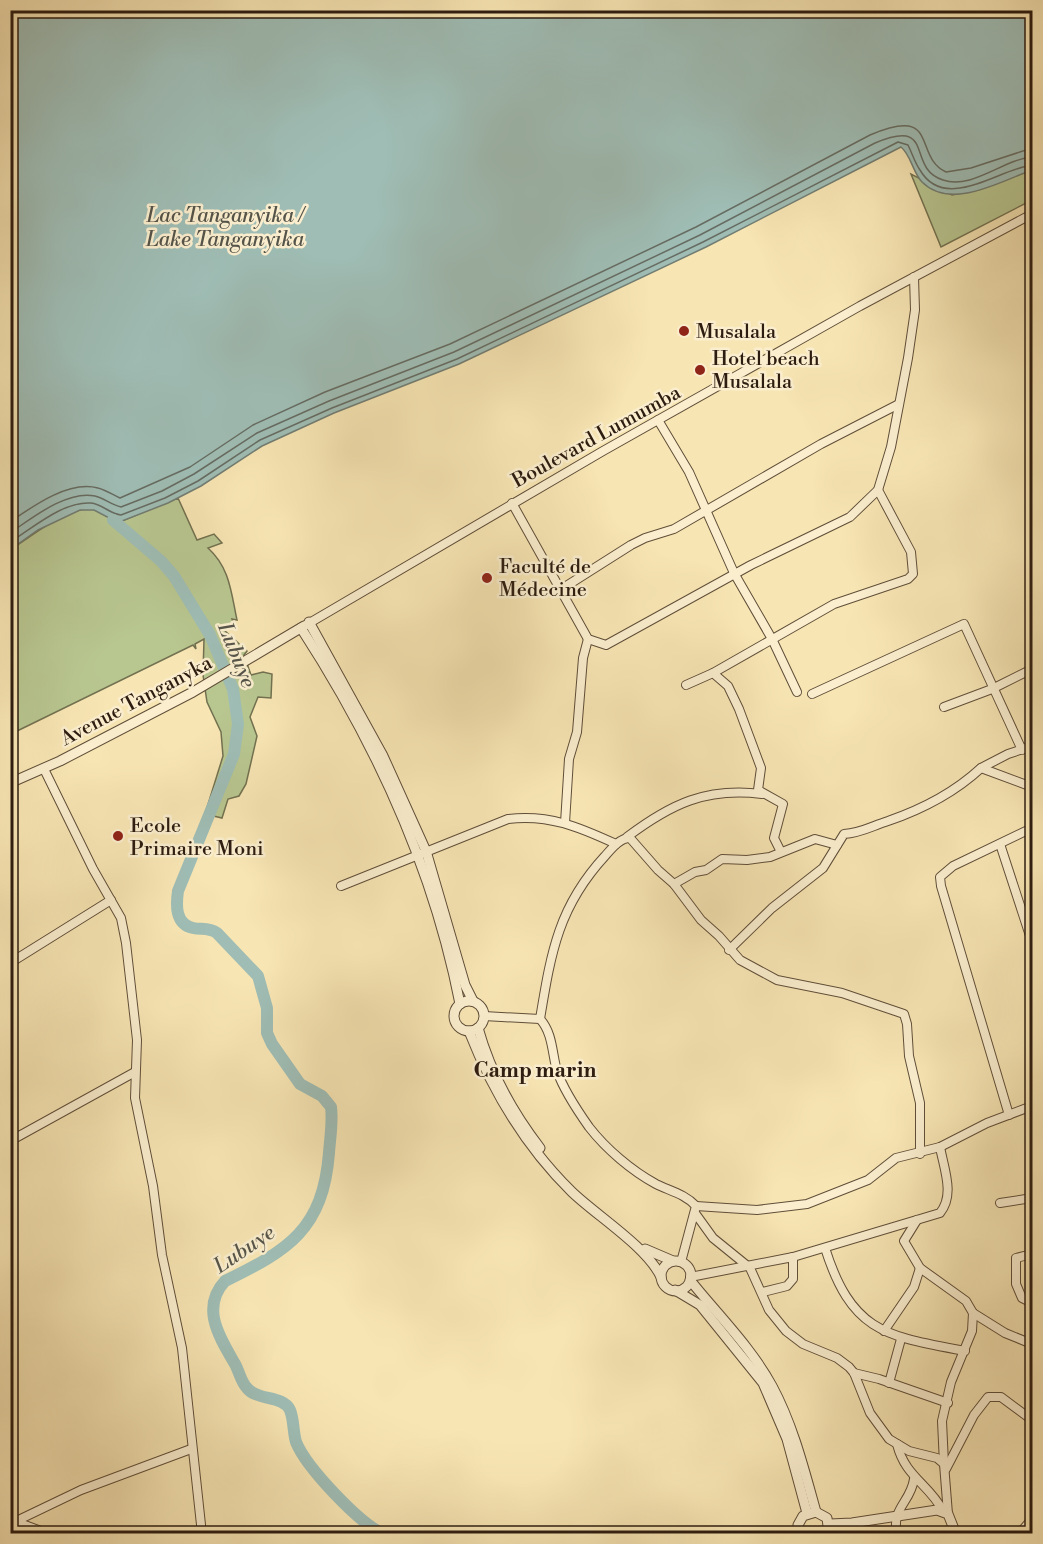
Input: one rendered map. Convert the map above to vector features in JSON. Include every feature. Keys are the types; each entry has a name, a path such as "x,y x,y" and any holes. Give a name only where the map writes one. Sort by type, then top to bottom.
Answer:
{"street":[{"name":"Boulevard Lumumba","path":"305,625 658,420 1032,214"},
{"path":"512,503 588,639 599,645 612,643 734,573 850,517 878,490 886,470 913,323 914,277"},
{"path":"560,590 638,542 674,530 821,444 899,404"},
{"path":"658,420 689,472 734,573 772,639 796,692"},
{"path":"686,685 713,673 834,604 908,579 913,574 911,552 878,490"},
{"path":"812,694 964,624 1022,750"},
{"path":"305,625 383,756 426,851 465,985 473,1002 483,1009 484,1016 474,1030"},
{"path":"305,625 364,736 416,855 434,903 460,1004"},
{"name":"Avenue Tanganyka","path":"10,783 193,692 305,625"},
{"path":"565,823 569,759 577,732 583,658 588,639"},
{"path":"944,707 993,689 1032,669"},
{"path":"713,673 728,686 739,709 761,768 758,784 762,794"},
{"path":"729,950 772,908 812,878 829,860 844,834 862,832 916,812 958,787 981,768 1032,746"},
{"path":"44,768 89,861 121,918 130,968 137,1040 135,1098 152,1177 162,1255 182,1348 191,1449 202,1533"},
{"path":"981,768 1032,788"},
{"path":"781,852 774,838 783,804 762,794 708,794 662,813 616,844 584,879 565,913 547,975 540,1019 548,1032 558,1073 575,1107 590,1128 613,1152 646,1178 683,1196 713,1238 750,1268 769,1310 786,1331 803,1344 837,1358 854,1373 876,1423 897,1444 937,1458 945,1467"},
{"path":"341,886 508,819 532,816 565,823 616,844"},
{"path":"1009,1114 940,883 943,872 1032,828"},
{"path":"627,837 674,884 701,920 740,960 777,980 842,993 904,1014 908,1024 909,1056 920,1103 920,1154"},
{"path":"674,884 696,872 706,870 722,859 747,860 781,852 815,839 837,845"},
{"path":"1000,844 1032,942"},
{"path":"10,963 111,900"},
{"path":"473,1002 460,1004 455,1011 454,1020 462,1029 474,1030"},
{"path":"484,1016 540,1019"},
{"path":"474,1030 503,1089 534,1140 557,1169 644,1248 689,1269 690,1279 771,1385 797,1445 812,1513"},
{"path":"474,1030 494,1088 523,1137 572,1192 650,1258 665,1286 699,1305 763,1383 787,1439 812,1513"},
{"path":"10,1141 135,1072"},
{"path":"695,1210 757,1210 807,1204 868,1180 896,1158 920,1154 940,1147 1009,1114 1032,1106"},
{"path":"675,1290 681,1289 690,1279 793,1257 940,1213 946,1205 948,1193 940,1147"},
{"path":"1000,1203 1032,1198"},
{"path":"661,1277 664,1267 677,1262 695,1210"},
{"path":"917,1220 904,1241 920,1268 966,1301 973,1313 1005,1333 1032,1344"},
{"path":"825,1248 836,1278 855,1310 884,1331 901,1339 965,1351"},
{"path":"1032,1254 1016,1258 1014,1269 1022,1298 1032,1304"},
{"path":"762,1293 787,1286 793,1279 793,1257"},
{"path":"884,1331 914,1287 920,1268"},
{"path":"946,1513 942,1421 951,1382 972,1331 973,1313"},
{"path":"889,1383 901,1339"},
{"path":"854,1373 948,1403"},
{"path":"945,1467 974,1415 988,1397 1001,1397 1032,1420"},
{"path":"897,1444 904,1465 914,1479 933,1493 956,1533"},
{"path":"12,1522 81,1490 169,1455 191,1449"},
{"path":"897,1533 896,1515 913,1488 914,1479"},
{"path":"799,1533 800,1521 812,1513 823,1514 830,1529 923,1510 946,1513"},
{"path":"1019,1533 1032,1519"},
{"path":"12,1522 49,1533"}],"green space":[{"path":"1032,170 1032,200 941,247 911,174 952,195 978,190"},
{"path":"178,498 197,540 214,534 222,543 208,548 225,572 237,620 232,619 234,624 224,630 247,651 244,655 251,675 263,672 272,674 271,698 258,697 250,717 257,736 246,784 239,796 228,799 222,818 205,814 223,756 221,732 207,702 203,675 204,639 195,644 196,649 193,645 11,734 11,549 49,524 71,513 91,509 122,521"}],"water":[{"name":"Lac Tanganyika / Lake Tanganyika","path":"11,10 1032,11 1032,170 976,191 947,194 934,190 922,182 901,147 706,247 459,364 334,413 262,446 201,486 168,503 122,521 113,520 94,510 80,510 38,530 11,549"}],"waterway":[{"name":"Lubuye","path":"113,520 161,561 174,576 210,635 233,689 238,724 234,754 178,891 178,913 187,926 217,933 258,976 267,1008 267,1033 272,1044 300,1084 322,1096 331,1107 332,1118 325,1179 319,1201 310,1219 299,1234 284,1247 248,1270 225,1281 214,1302 215,1323 245,1386 257,1395 287,1405 296,1442 310,1465 347,1506 372,1528 383,1534"}],"place":[{"name":"Musalala","path":"684,331"},
{"name":"Hotel beach Musalala","path":"700,370"},
{"name":"Faculté de Médecine","path":"487,578"},
{"name":"Ecole Primaire Moni","path":"118,836"}],"district":[{"name":"Camp marin","path":"535,1070"}]}
